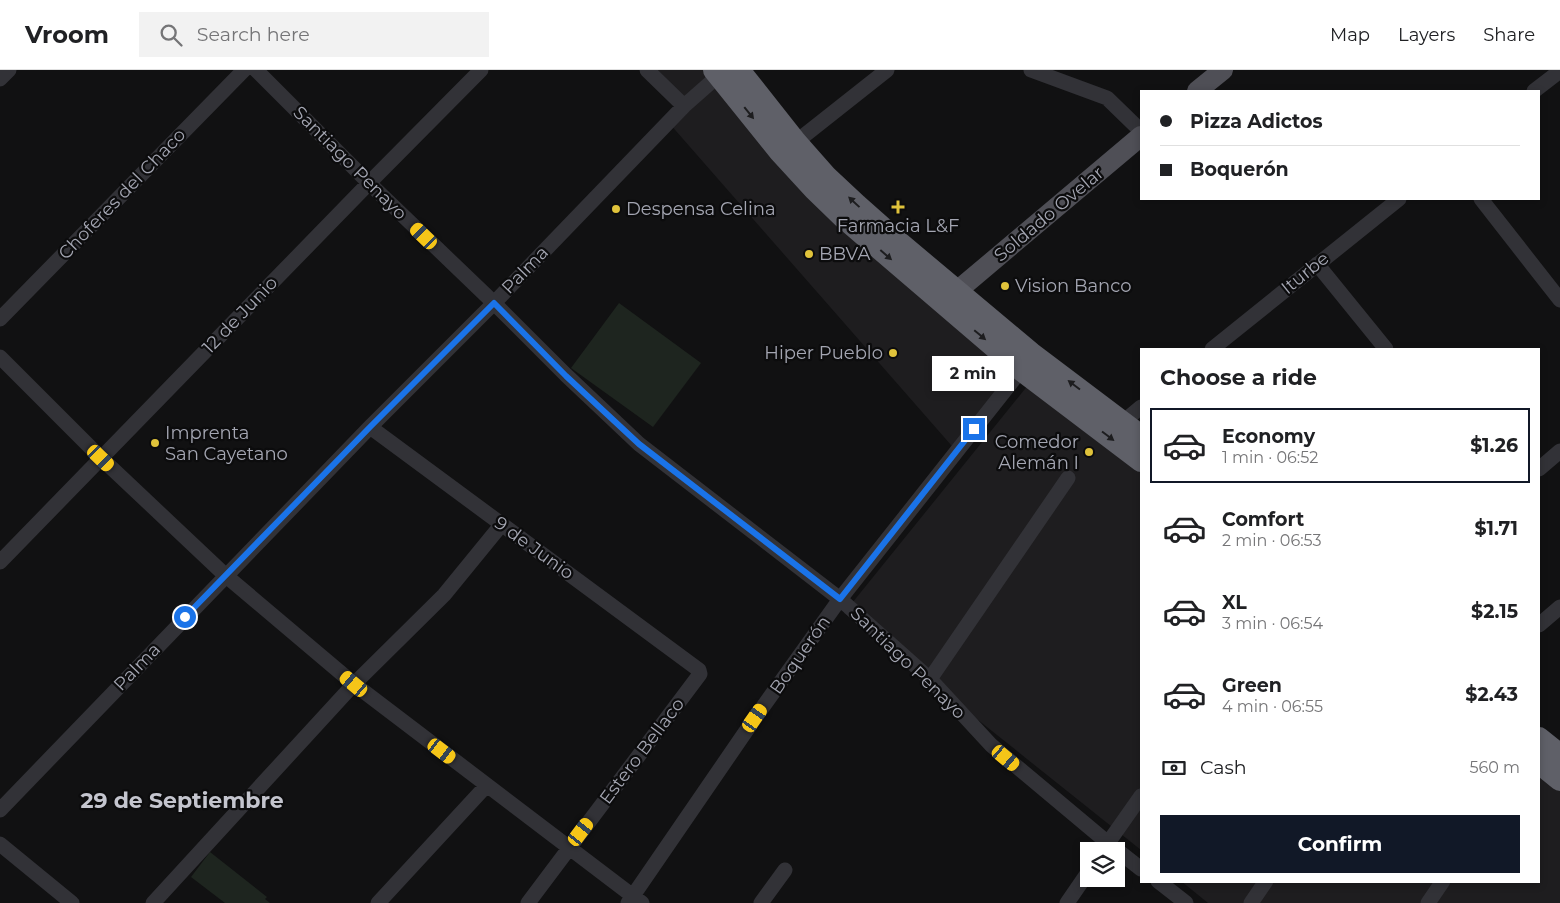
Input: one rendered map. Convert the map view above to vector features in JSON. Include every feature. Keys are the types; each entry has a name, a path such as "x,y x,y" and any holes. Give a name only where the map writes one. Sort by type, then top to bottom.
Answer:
{"highway":[{"path":"723,72 796,142 826,176 1021,370 1140,460"},
{"path":"723,72 780,152 846,220 950,298 1031,353 1140,435"},
{"path":"1540,739 1560,755"},
{"path":"1540,764 1560,780"}],"main road":[{"path":"1198,90 1223,70"},
{"name":"Soldado Ovelar","path":"950,298 1140,137"}],"street":[{"path":"0,79 9,70"},
{"name":"Choferes del Chaco","path":"0,319 244,70"},
{"name":"Santiago Penayo","path":"256,70 368,183 494,303 566,376 639,444 840,599 930,679 991,746 1099,842"},
{"name":"12 de Junio","path":"0,562 368,183 481,70"},
{"path":"647,70 684,106"},
{"path":"796,142 887,70"},
{"path":"1031,70 1107,98 1140,130"},
{"path":"1535,90 1560,71"},
{"name":"Palma","path":"0,810 225,576 494,303 684,106 723,72"},
{"name":"Iturbe","path":"1213,348 1398,200"},
{"path":"1482,200 1560,300"},
{"path":"1317,264 1385,348"},
{"path":"0,357 101,458 225,576 354,684 569,848 634,901"},
{"name":"Boquerón","path":"634,901 755,718 840,599 1021,370"},
{"path":"1123,422 1140,408"},
{"name":"9 de Junio","path":"370,427 699,670"},
{"path":"1540,468 1560,451"},
{"path":"930,679 1068,478"},
{"path":"153,903 354,684 444,595 502,524"},
{"path":"1540,624 1560,607"},
{"name":"Estero Bellaco","path":"528,903 700,674 699,670"},
{"path":"378,903 486,785"},
{"path":"1109,842 1140,797"},
{"path":"0,844 72,903"},
{"name":"Santiago Penayo","path":"1125,859 1140,867"},
{"path":"761,903 785,870"},
{"path":"1161,883 1186,903"},
{"path":"1251,903 1265,883"},
{"path":"1428,903 1441,883"},
{"path":"1067,903 1080,884"}],"shaded area":[{"path":"647,70 706,70 1011,371 958,453 669,123 684,106"},
{"path":"619,303 701,363 653,427 571,368"},
{"path":"1029,384 1140,468 1140,849 844,613"},
{"path":"1540,775 1560,790 1560,903 1258,903 1273,883 1540,883"},
{"path":"210,852 267,897 265,899 270,903 225,903 191,877"},
{"path":"1183,883 1259,883 1244,903 1208,903"}],"place":[{"name":"Farmacia L&F","path":"898,207"},
{"name":"Despensa Celina","path":"616,209"},
{"name":"BBVA","path":"809,254"},
{"name":"Vision Banco","path":"1005,286"},
{"name":"Hiper Pueblo","path":"893,353"},
{"name":"Imprenta San Cayetano","path":"155,443"},
{"name":"Comedor Alemán I","path":"1089,452"}],"district":[{"name":"29 de Septiembre","path":"182,800"}],"route":[{"path":"185,617 494,303 566,376 639,444 840,599 974,429"}]}
